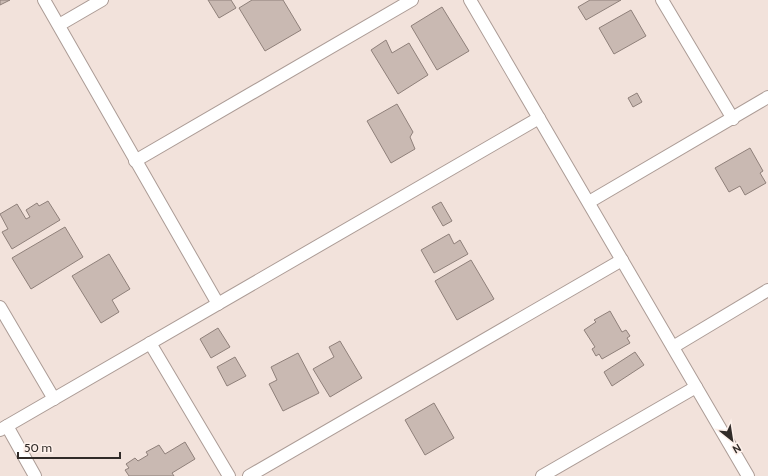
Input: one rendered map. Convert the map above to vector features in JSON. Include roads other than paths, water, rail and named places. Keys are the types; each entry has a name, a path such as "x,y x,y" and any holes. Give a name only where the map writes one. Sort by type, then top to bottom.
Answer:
{"street":[{"path":"44,0 218,304"},
{"path":"58,25 102,0"},
{"path":"135,161 412,0"},
{"path":"470,0 748,476"},
{"path":"662,0 733,119"},
{"path":"589,202 733,119 768,97"},
{"path":"35,476 3,428 539,118"},
{"path":"249,476 622,260"},
{"path":"673,347 768,290"},
{"path":"0,307 54,399"},
{"path":"150,343 229,476"},
{"path":"542,476 696,387"}]}
